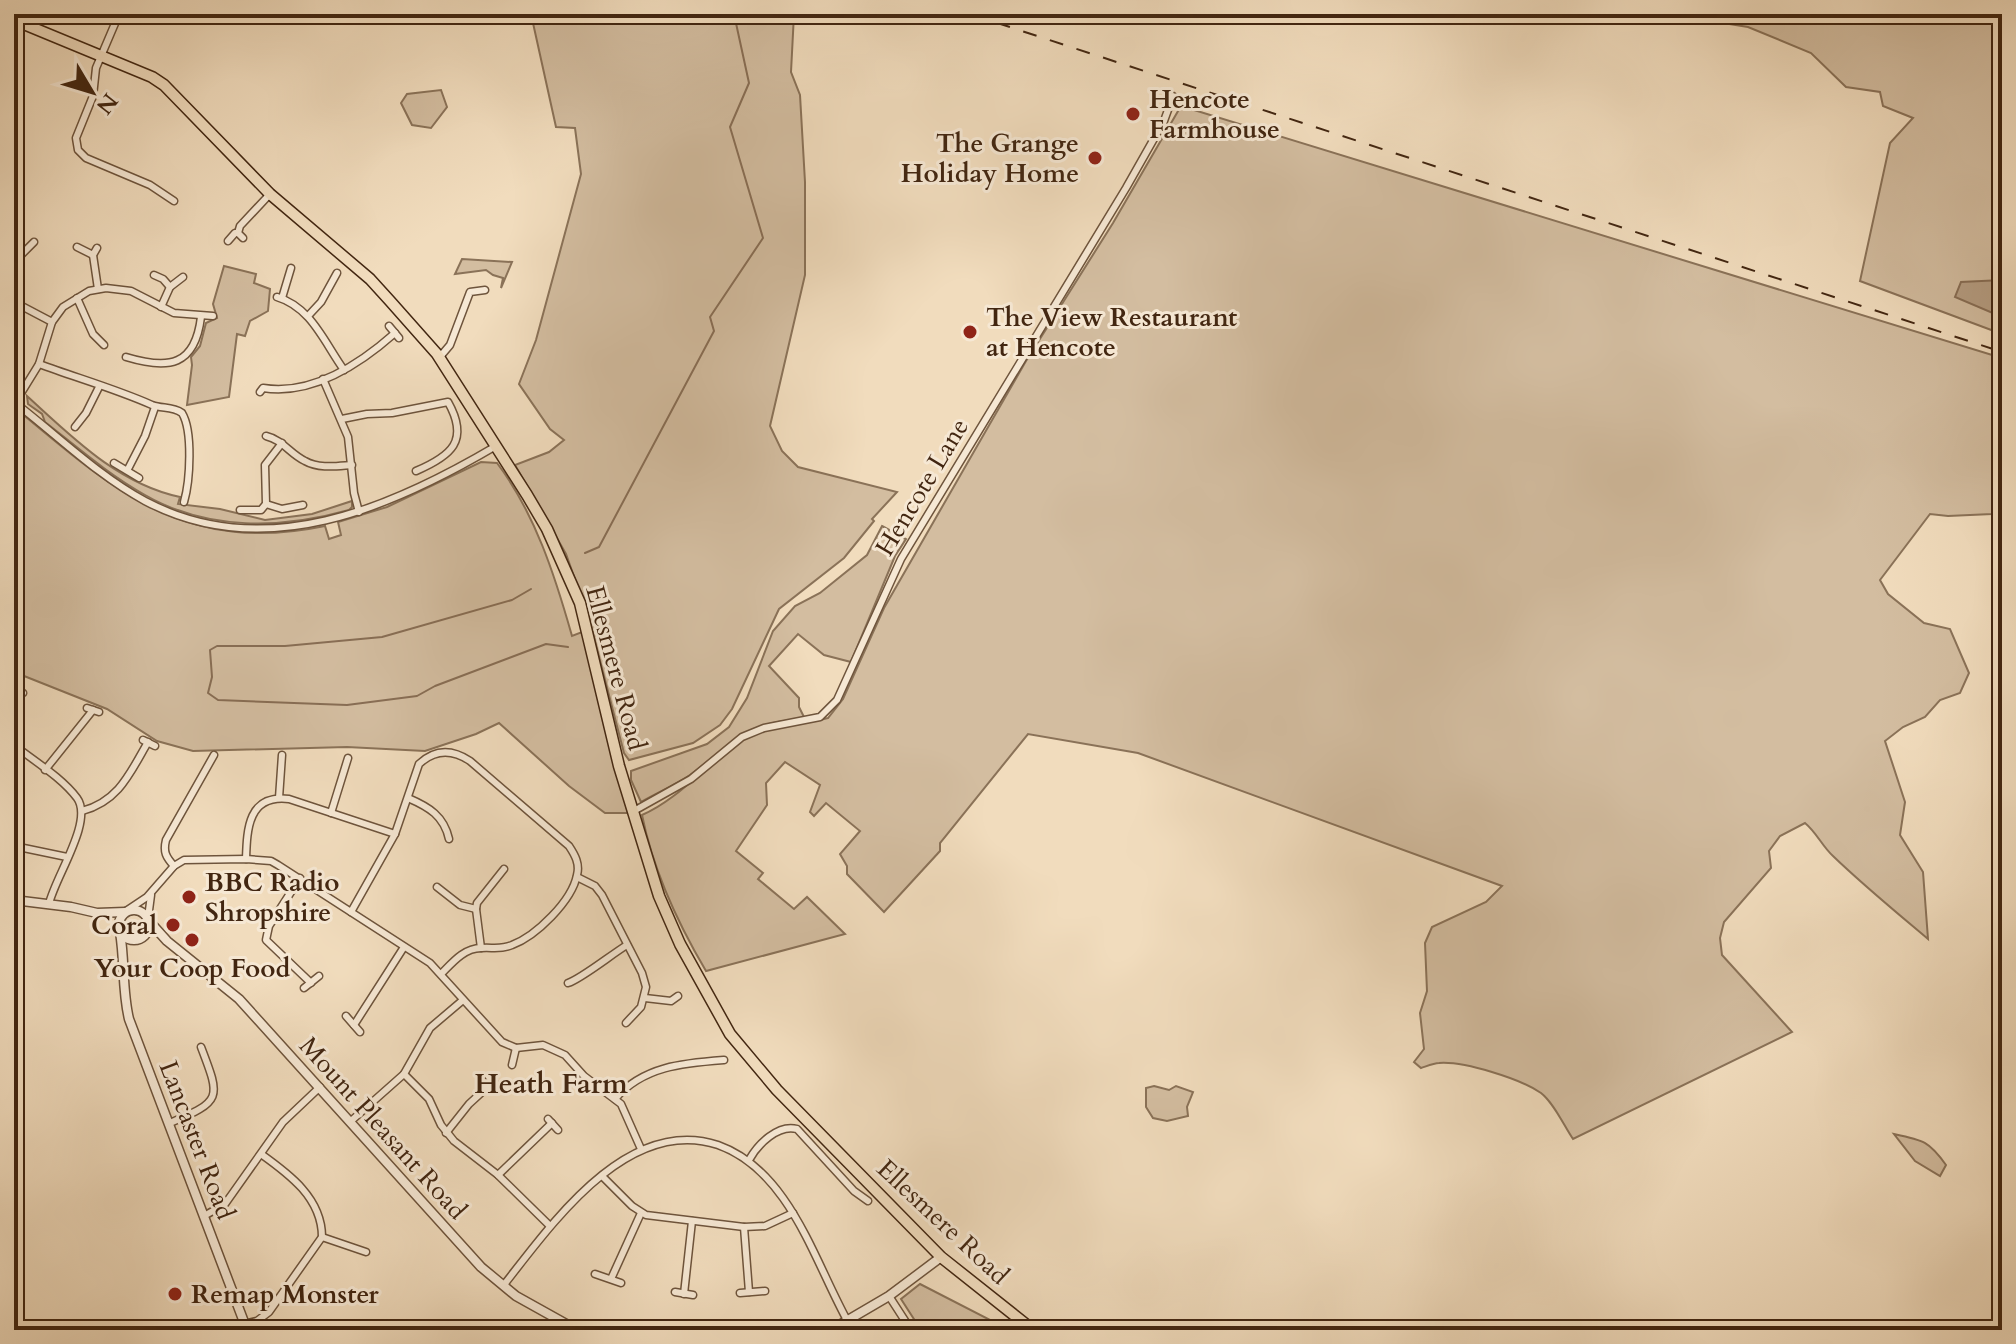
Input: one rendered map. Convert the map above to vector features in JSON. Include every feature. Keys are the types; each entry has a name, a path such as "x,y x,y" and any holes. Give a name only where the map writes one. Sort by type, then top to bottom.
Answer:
{"main road":[{"name":"Ellesmere Road","path":"14,20 164,85 270,194 370,279 439,358 547,529 580,603 642,847 669,920 730,1034 777,1090 941,1257 1033,1330"}],"street":[{"path":"119,14 96,68 93,96 76,145 86,158 150,185 174,201"},
{"name":"Hencote Lane","path":"632,812 691,779 742,737 764,728 820,717 837,700 901,559 1126,188 1164,121 1173,96"},
{"path":"228,241 235,233 241,236 243,222 270,194"},
{"path":"14,262 34,242"},
{"path":"77,247 95,251 98,289"},
{"path":"291,268 279,297 308,316 344,370"},
{"path":"154,275 170,287"},
{"path":"308,316 316,310 339,276"},
{"path":"161,307 170,287 183,277"},
{"path":"461,287 470,292 485,290"},
{"path":"213,316 186,316 161,307 139,293 117,288 98,289 77,298 63,307 52,322 39,364 15,402 125,489 147,502 189,518 222,526 260,529 309,525 359,512 425,486 496,446"},
{"path":"439,358 450,345 470,292"},
{"path":"77,298 97,339 104,345"},
{"path":"14,302 52,322"},
{"path":"129,368 129,358 157,364 184,356 197,341 201,317"},
{"path":"260,392 263,388 290,389 344,370 397,335 389,326"},
{"path":"91,345 97,339"},
{"path":"39,364 99,387 132,395 155,407 174,408 185,419 188,472 184,502"},
{"path":"323,379 342,419 351,450 354,493 359,512"},
{"path":"75,427 99,387"},
{"path":"416,471 450,452 455,443 457,424 443,393"},
{"path":"342,419 448,402"},
{"path":"128,469 145,436 155,407"},
{"path":"266,436 282,443 309,463 352,465"},
{"path":"240,510 261,510 266,504 265,465 282,443"},
{"path":"114,463 139,478"},
{"path":"266,504 282,509 303,505"},
{"path":"45,770 93,710"},
{"path":"82,811 100,805 116,793 149,743"},
{"path":"14,745 76,798 82,811 80,827 49,904"},
{"path":"351,912 395,834 419,764 427,756 447,751 460,755 569,846 578,864 577,877 558,908 529,937 502,948 481,948 464,954 441,974"},
{"path":"279,798 278,763 282,755"},
{"path":"331,813 348,758"},
{"path":"174,866 165,855 166,840 209,759"},
{"path":"246,859 248,825 252,815 261,806 279,798 395,834"},
{"path":"408,798 436,813 447,829 449,839"},
{"path":"447,829 455,825"},
{"path":"14,846 67,857"},
{"path":"120,932 119,920 125,912 153,892 174,866 192,858 271,861 441,974 502,1042 516,1048 543,1045 565,1055 584,1076 625,1110 641,1149"},
{"path":"481,948 477,903 504,869"},
{"path":"577,877 595,886 602,895 645,981 645,998 626,1023"},
{"path":"300,878 269,926 266,940 308,985 319,976"},
{"path":"438,898 440,889 460,905 476,909"},
{"path":"125,961 147,931 153,892"},
{"path":"14,900 97,913 136,909 148,920"},
{"path":"97,913 130,940 167,941"},
{"name":"Mount Pleasant Road","path":"148,920 167,941 239,999 481,1267 536,1309 577,1330"},
{"name":"Lancaster Road","path":"120,932 125,961 123,995 129,1019 245,1327"},
{"path":"568,983 627,945"},
{"path":"354,1025 404,947"},
{"path":"577,980 584,987"},
{"path":"645,998 677,1001"},
{"path":"351,1121 404,1074 430,1028 463,1000"},
{"path":"346,1016 360,1032"},
{"path":"170,1123 207,1107 211,1101 214,1086 201,1047"},
{"path":"512,1065 516,1048"},
{"path":"204,1055 212,1052"},
{"path":"615,1099 647,1074 678,1064 724,1060"},
{"path":"710,1061 712,1070"},
{"path":"404,1074 429,1099 446,1133 498,1175 550,1226"},
{"path":"446,1133 469,1104 493,1082"},
{"path":"204,1216 225,1204 283,1122 320,1087"},
{"path":"498,1175 550,1121 558,1130"},
{"path":"749,1160 767,1139 785,1128 797,1129 858,1200 868,1201"},
{"path":"503,1286 550,1226 602,1176 641,1149 667,1142 698,1140 728,1148 749,1160 793,1213 840,1327 889,1296 941,1257"},
{"path":"245,1327 269,1312 322,1237 319,1215 307,1194 287,1173 261,1154"},
{"path":"602,1176 641,1213 744,1227 765,1226 793,1213"},
{"path":"611,1279 641,1213"},
{"path":"684,1294 692,1221"},
{"path":"744,1227 749,1292"},
{"path":"322,1237 365,1253"},
{"path":"595,1274 621,1283"},
{"path":"740,1293 765,1291"},
{"path":"675,1292 693,1295"},
{"path":"889,1296 911,1330"}],"shaded area":[{"path":"531,14 794,14 791,72 800,95 805,182 805,275 770,426 782,451 798,467 897,492 872,519 874,521 844,558 779,609 732,709 720,725 693,743 629,760 624,753 590,622 566,554 515,465 549,452 564,440 550,429 519,384 536,340 581,174 575,128 556,127"},
{"path":"1667,14 2002,14 2002,334 1860,281 1890,143 1913,118 1883,106 1880,92 1846,87 1811,53 1748,27"},
{"path":"441,90 447,107 431,128 412,125 401,103 407,94"},
{"path":"1181,106 2002,358 2002,502 1992,514 1930,514 1880,580 1888,594 1924,623 1950,629 1969,673 1960,693 1940,700 1925,717 1903,727 1885,741 1905,802 1900,835 1923,872 1928,939 1844,867 1805,823 1780,836 1769,851 1771,868 1724,922 1720,938 1722,955 1792,1032 1573,1139 1550,1103 1532,1088 1477,1068 1439,1063 1421,1068 1414,1062 1424,1049 1420,1013 1427,991 1425,943 1432,927 1486,902 1502,886 1138,753 1028,734 940,843 940,851 884,912 847,874 847,866 840,854 860,831 826,803 814,816 810,812 820,785 785,762 766,783 767,805 736,851 763,873 758,879 794,909 807,897 845,934 706,971 667,895 642,815 682,790 743,740 773,728 828,718 843,699 884,608 1026,361 1113,223"},
{"path":"462,259 512,262 501,288 503,278 486,270 455,274"},
{"path":"224,266 256,274 254,283 270,289 268,311 250,321 245,336 237,334 229,397 187,405 191,357 200,346 206,323 217,318 213,304"},
{"path":"2002,280 2002,317 1955,297 1961,282"},
{"path":"27,396 97,457 136,482 180,497 178,504 220,509 265,520 312,514 352,501 352,507 298,521 246,523 220,521 169,507 132,487 81,451 45,422 42,414 28,404"},
{"path":"14,407 85,465 154,509 191,523 231,531 276,533 325,526 329,539 341,535 338,522 387,507 481,462 497,463 533,524 551,568 572,636 582,632 628,813 605,813 569,786 499,723 425,751 347,747 193,751 157,741 107,709 14,672"},
{"path":"882,526 906,539 895,556 851,662 824,655 798,634 769,666 799,698 799,707 805,719 753,729 690,775 641,802 631,780 631,771 707,744 729,727 747,698 773,631 795,606 820,593 867,555"},
{"path":"1154,1086 1169,1090 1176,1086 1193,1092 1187,1107 1188,1116 1167,1121 1153,1118 1146,1107 1146,1088"},
{"path":"1894,1134 1930,1146 1946,1165 1940,1176 1915,1161"},
{"path":"920,1284 1000,1325 996,1330 921,1330 901,1299"}],"waterway":[{"path":"585,553 599,547 714,331 710,317 763,238 730,127 749,83 734,14"},
{"path":"531,589 512,600 382,637 285,646 217,646 210,650 212,677 208,693 218,700 347,705 417,696 435,686 546,644 568,647"}],"railway":[{"path":"970,14 2002,352"}],"place":[{"name":"Hencote Farmhouse","path":"1133,114"},
{"name":"The Grange Holiday Home","path":"1095,158"},
{"name":"The View Restaurant at Hencote","path":"970,332"},
{"name":"BBC Radio Shropshire","path":"189,897"},
{"name":"Coral","path":"173,925"},
{"name":"Your Coop Food","path":"192,940"},
{"name":"Remap Monster","path":"175,1294"}],"district":[{"name":"Heath Farm","path":"551,1084"}]}
